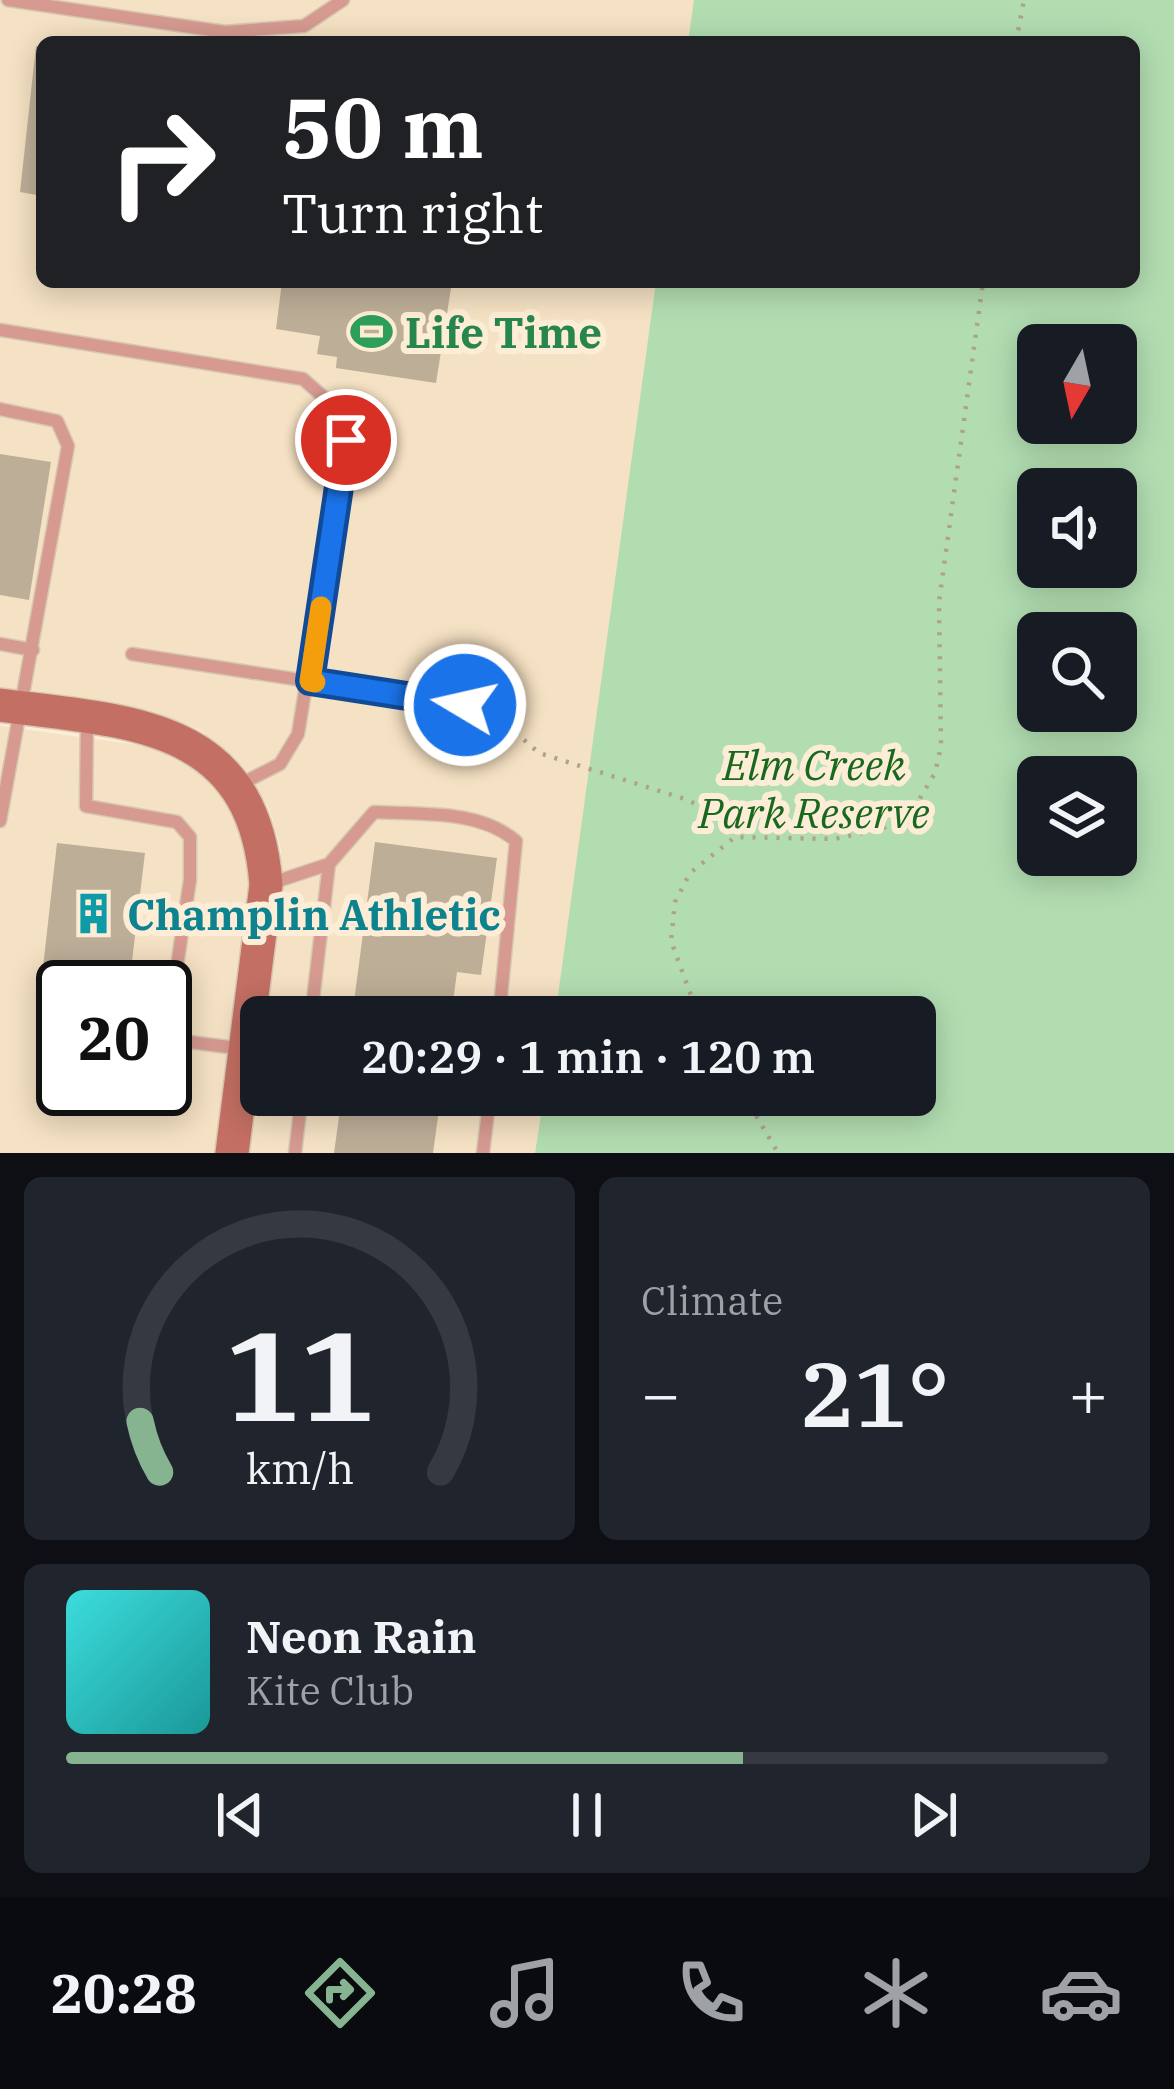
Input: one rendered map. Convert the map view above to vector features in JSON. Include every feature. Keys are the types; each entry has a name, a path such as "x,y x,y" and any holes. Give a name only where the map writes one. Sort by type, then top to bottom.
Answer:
{"street":[{"path":"9,706 171,733 204,753 238,785 263,848 266,885 252,996"},
{"path":"232,1153 240,1089"}],"lane":[{"path":"8,0 225,32 304,26 343,0"},
{"path":"124,16 127,0"},
{"path":"0,330 303,379 334,407 346,440 298,734 280,764 238,785"},
{"path":"0,410 58,421 67,438 33,650 9,706 0,821"},
{"path":"0,644 33,650"},
{"path":"132,654 496,710"},
{"path":"87,718 86,806 177,822 190,837 190,880 178,960"},
{"path":"266,885 329,864 374,812 476,819 516,841 501,996"},
{"path":"313,996 329,864"},
{"path":"192,1042 240,1048"},
{"path":"295,1153 299,1116"},
{"path":"482,1153 487,1116"}],"path":[{"path":"1017,36 1024,0"},
{"path":"690,996 676,966 671,916 690,873 735,837 834,839 873,832 914,808 935,773 941,746 937,623 982,288"},
{"path":"496,710 539,753 685,799 718,818 735,837"},
{"path":"756,1116 778,1153"}],"shaded area":[{"path":"0,0 928,0 908,36 36,36 36,288 827,288 577,862 558,996 270,996 281,908 281,849 269,808 249,776 199,729 154,712 0,690"},
{"path":"0,726 153,747 203,773 235,815 250,857 250,905 217,1153 0,1153"},
{"path":"254,1116 541,1116 535,1153 249,1153"}],"green space":[{"name":"Elm Creek Park Reserve","path":"694,0 1174,0 1174,1153 535,1153 541,1116 936,1116 936,996 558,996 655,288 1140,288 1140,36 689,36"}],"building":[{"path":"36,46 36,195 20,192"},
{"name":"Life Time","path":"281,288 451,288 436,383 336,368 337,357 317,354 320,336 276,329"},
{"path":"0,454 51,462 29,600 0,595"},
{"path":"375,842 497,858 481,975 457,972 454,996 355,996"},
{"name":"Champlin Athletic","path":"57,843 145,853 132,960 44,960"},
{"path":"339,1116 438,1116 433,1153 334,1153"}],"slow traffic":[{"path":"315,682 310,681 321,607"}],"place":[{"name":"Life Time","path":"371,332"},
{"name":"Champlin Athletic","path":"93,914"}],"route":[{"path":"346,440 310,681 465,705"}]}
